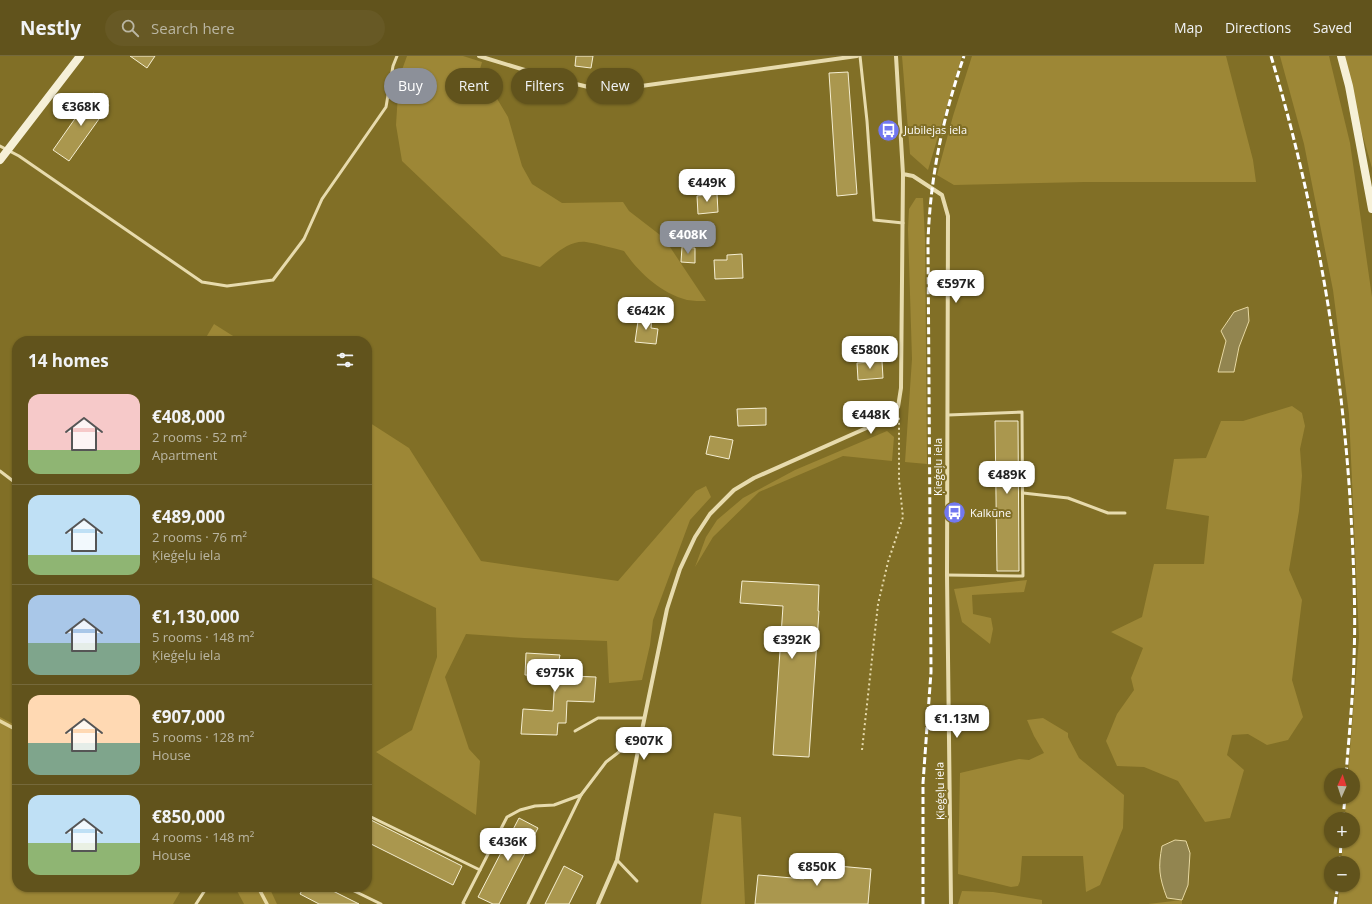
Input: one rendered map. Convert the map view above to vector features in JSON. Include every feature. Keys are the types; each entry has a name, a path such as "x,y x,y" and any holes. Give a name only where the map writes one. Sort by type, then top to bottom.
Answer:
{"main road":[{"path":"0,160 80,56"},
{"path":"1341,56 1349,86 1372,209"}],"street":[{"path":"479,56 551,78 605,91 858,56"},
{"path":"598,904 617,860 644,718 667,609 680,569 695,537 710,514 734,490 754,478 880,422 898,407 901,388 903,174 896,56"},
{"name":"Ķieģeļu iela","path":"903,174 913,176 942,195 948,216 947,575 951,904"}],"lane":[{"path":"0,146 202,282 227,286 273,280 304,239 322,199 386,107 393,66 397,56"},
{"path":"858,56 867,121 874,220 903,223"},
{"path":"947,575 1023,576 1022,412 948,415"},
{"path":"0,471 12,480"},
{"path":"1023,493 1068,498 1108,513 1126,513"},
{"path":"575,731 598,718 644,718"},
{"path":"528,904 582,795 606,762 641,735"},
{"path":"464,904 463,903 507,817 520,810 535,806 554,805 582,795"},
{"path":"372,816 480,870"},
{"path":"617,860 637,881"},
{"path":"196,904 204,892"},
{"path":"356,892 381,904"}],"path":[{"path":"862,750 878,604 888,562 903,517 899,480 898,407"}],"shaded area":[{"path":"407,56 463,56 482,62 480,68 445,68 445,104 500,104 508,117 522,166 532,184 562,203 623,202 629,211 664,238 706,301 694,301 677,297 651,281 624,251 596,244 579,242 567,246 540,267 502,256 402,161 396,125 397,104 437,104 437,68 403,68"},
{"path":"902,56 962,56 928,170 910,154"},
{"path":"972,56 1226,56 1253,160 1256,182 1085,182 954,185 937,175 953,116"},
{"path":"1280,56 1329,56 1350,143 1372,297 1372,904 1338,904 1339,892 1360,892 1360,856 1342,856 1342,848 1360,848 1360,812 1345,812 1346,804 1360,804 1360,768 1349,768 1359,638 1349,414 1333,290 1304,144"},
{"path":"1340,56 1372,56 1372,168"},
{"path":"916,198 923,198 925,240 927,464 905,462 912,359 908,229 909,209"},
{"path":"1248,307 1249,321 1239,347 1234,372 1218,372 1226,341 1221,331 1234,312"},
{"path":"214,324 233,336 207,336"},
{"path":"1292,406 1302,413 1305,426 1300,449 1302,476 1299,511 1289,570 1302,600 1292,680 1303,717 1288,740 1267,745 1248,734 1232,735 1227,755 1244,770 1230,818 1205,822 1178,781 1144,767 1117,766 1106,741 1117,714 1134,690 1131,678 1143,648 1111,632 1142,617 1154,564 1204,564 1209,516 1166,509 1174,459 1206,458 1221,421 1243,421"},
{"path":"372,424 409,448 481,561 618,581 696,491 706,486 711,497 690,520 653,620 650,645 642,680 609,683 607,641 466,634 445,677 469,749 480,761 476,815 376,752 412,730 437,657 436,608 372,577"},
{"path":"887,431 894,437 892,461 843,456 759,492 713,537 695,567 706,537 717,520 743,498 795,470"},
{"path":"1027,580 1024,592 972,595 973,614 991,618 993,629 990,644 962,622 954,589"},
{"path":"0,717 12,723 12,892 180,892 173,904 0,904"},
{"path":"1043,718 1068,733 1068,737 1079,758 1124,795 1123,828 1100,885 1086,892 1083,856 1022,856 1020,881 1018,886 1011,887 958,874 960,773 1019,759 1029,760 1044,753 1027,720"},
{"path":"714,813 741,817 745,904 701,904"},
{"path":"1175,840 1186,841 1190,853 1188,885 1182,900 1167,898 1160,872 1162,846"},
{"path":"962,891 993,892 1042,900 1042,904 958,904"},
{"path":"238,892 271,892 277,904 244,904"},
{"path":"1182,900 1182,904 1148,904"}],"building":[{"path":"130,56 155,56 147,68"},
{"path":"576,56 593,56 591,68 575,66"},
{"path":"848,72 857,194 837,196 829,73"},
{"path":"93,93 109,105 69,161 53,150"},
{"path":"712,189 712,195 717,194 718,212 698,214 697,196 703,195 703,190"},
{"path":"682,247 695,248 695,263 681,262"},
{"path":"742,254 743,278 715,279 714,260 727,260 727,255"},
{"path":"639,314 652,316 651,328 658,329 656,344 635,342"},
{"path":"882,361 883,378 858,380 857,363"},
{"path":"766,408 766,425 738,426 737,409"},
{"path":"995,421 1018,421 1019,571 997,571"},
{"path":"710,436 733,440 729,459 706,454"},
{"path":"742,581 819,585 819,611 809,757 773,755 783,606 740,603"},
{"path":"526,653 560,655 559,660 571,660 570,676 596,677 594,702 567,701 566,723 558,723 557,735 521,734 523,709 553,711 555,676 525,675"},
{"path":"519,818 538,828 499,904 493,904 478,897"},
{"path":"372,821 462,866 453,885 372,844"},
{"path":"805,863 871,869 868,904 755,904 758,875 804,879"},
{"path":"564,866 583,876 569,904 545,904"},
{"path":"301,892 335,892 359,904 319,904 300,894"}],"waterway":[{"path":"0,721 12,727"},
{"path":"261,892 267,904"}],"railway":[{"path":"923,904 923,783 931,672 929,218 939,148 950,102 964,56"},
{"path":"1271,56 1300,165 1323,275 1332,330 1345,442 1350,498 1355,618 1353,687 1347,768"},
{"path":"1344,804 1344,812"},
{"path":"1340,856 1341,848"},
{"path":"1335,904 1337,892"}],"place":[{"name":"Jubilejas iela","path":"888,130"},
{"name":"Kalkūne","path":"955,513"}]}
